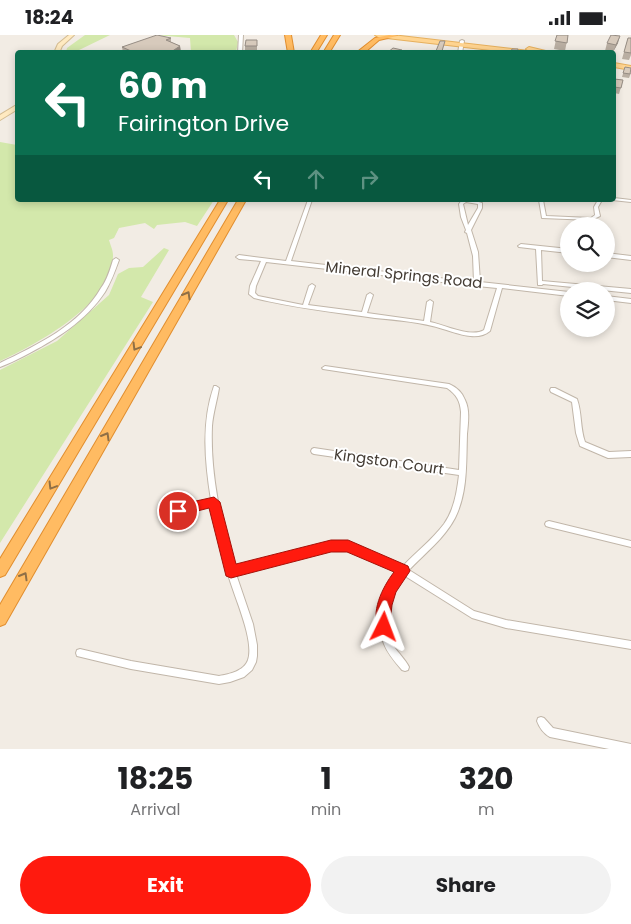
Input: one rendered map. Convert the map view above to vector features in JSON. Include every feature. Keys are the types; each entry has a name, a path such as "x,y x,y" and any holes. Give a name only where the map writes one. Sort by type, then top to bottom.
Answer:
{"highway":[{"path":"288,35 290,50"},
{"path":"315,50 324,35"},
{"path":"328,50 336,35"},
{"path":"363,50 379,36 394,36"},
{"path":"0,571 223,202"},
{"path":"0,619 241,202"}],"main road":[{"path":"405,35 527,50"},
{"path":"394,36 462,42 515,50"},
{"path":"616,64 631,67"}],"street":[{"path":"58,50 60,45 72,35"},
{"path":"240,50 241,35"},
{"path":"461,50 462,42"},
{"path":"0,118 15,108"},
{"path":"616,199 631,201"},
{"path":"288,262 309,202"},
{"path":"464,202 462,219 474,245 477,284"},
{"path":"468,232 480,205 476,202"},
{"path":"541,202 544,217 592,219 598,216 596,207 599,202"},
{"path":"521,246 560,250"},
{"path":"538,248 540,291"},
{"path":"615,256 631,258"},
{"name":"Mineral Springs Road","path":"239,257 560,293"},
{"path":"0,365 41,345 92,305 103,292 116,260"},
{"path":"264,260 252,286 252,294 267,300 427,323 472,333 485,333 500,286"},
{"path":"540,282 631,291"},
{"path":"305,306 312,286"},
{"path":"618,289 618,300"},
{"path":"364,314 370,295"},
{"path":"615,300 631,301"},
{"path":"427,323 430,302"},
{"path":"325,367 438,383 458,392 465,409 463,473 458,501 447,525 403,571 390,589 384,605 386,641 405,667"},
{"path":"80,653 219,680 232,679 244,672 253,657 253,633 231,572 214,502 209,424 216,388"},
{"path":"553,390 575,401 578,411 578,435 582,444 608,455 631,454"},
{"name":"Kingston Court","path":"314,451 463,473"},
{"path":"162,512 214,502"},
{"path":"549,524 631,545"},
{"path":"231,572 331,546 348,546 370,553 403,571 472,614 506,624 631,645"},
{"path":"541,721 550,732 631,749"}],"green space":[{"path":"85,35 110,35 79,50 66,50"},
{"path":"155,35 234,35 238,42 236,50 191,50 190,38"},
{"path":"0,142 15,145 15,202 213,202 197,226 185,222 157,225 154,229 145,223 119,228 114,238 109,240 113,255 110,273 101,289 87,305 71,320 52,333 0,361"},
{"path":"164,248 169,250 141,297 153,302 0,543 0,370 57,341 109,295 118,274 129,268 143,267"}],"building":[{"path":"157,35 171,38 166,40 180,46 174,50 129,50 122,47"},
{"path":"557,35 568,35 567,43 555,41"},
{"path":"611,35 620,36 616,45 607,43"},
{"path":"628,38 631,38 631,53 624,52"},
{"path":"246,40 257,40 257,46 245,46"},
{"path":"440,41 445,41 442,50 436,50"},
{"path":"625,67 631,68 630,74 623,73"},
{"path":"616,79 623,80 621,88 616,87"}],"route":[{"path":"178,511 214,502 231,572 331,546 348,546 370,553 396,566 403,571 390,589 384,605 384,627"}]}
